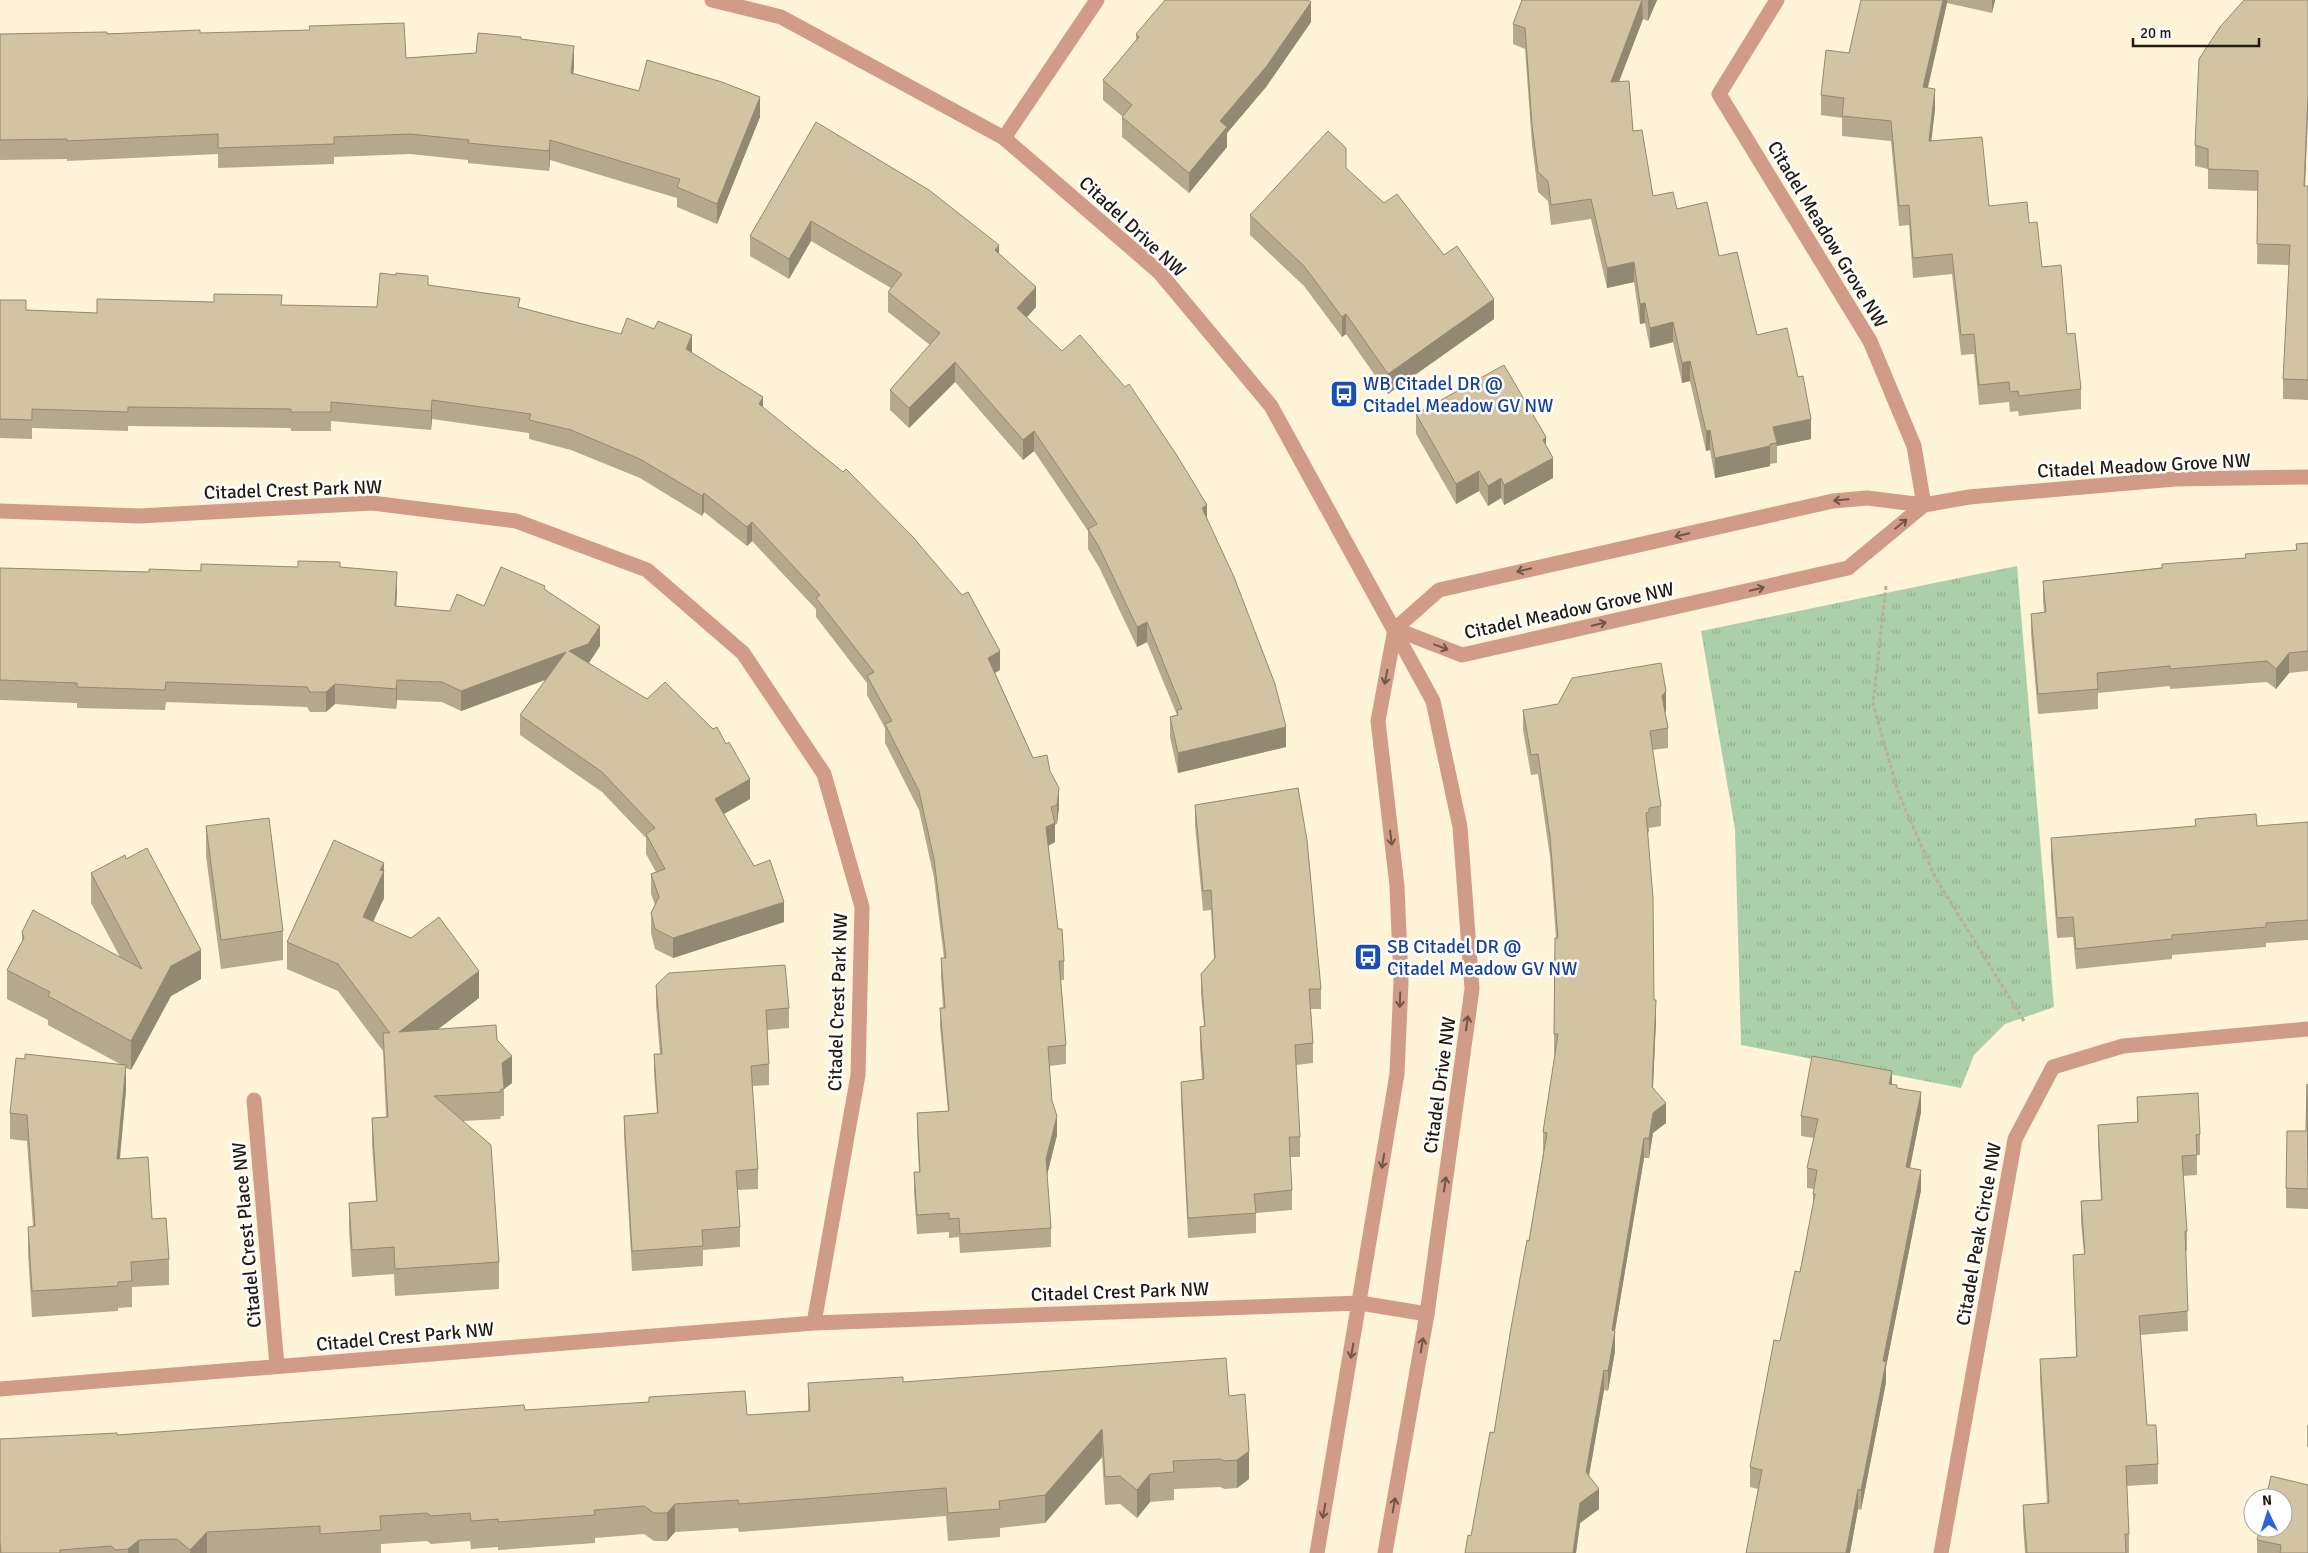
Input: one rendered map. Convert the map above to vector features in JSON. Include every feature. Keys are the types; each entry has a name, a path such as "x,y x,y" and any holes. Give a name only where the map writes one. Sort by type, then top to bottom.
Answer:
{"street":[{"name":"Citadel Drive NW","path":"712,0 781,17 1004,138 1159,272 1271,406 1396,629 1433,702 1458,817 1472,990 1427,1314 1385,1553"},
{"path":"1004,138 1097,0"},
{"name":"Citadel Meadow Grove NW","path":"1777,0 1719,94 1870,341 1914,446 1924,505"},
{"name":"Citadel Meadow Grove NW","path":"1924,505 1848,568 1462,655 1396,629 1439,590 1833,501 1866,498 1924,505 1968,497 2175,479 2308,477"},
{"name":"Citadel Crest Park NW","path":"0,511 140,516 372,503 516,521 647,570 743,653 824,774 862,907 858,1076 814,1323"},
{"path":"1317,1553 1397,1074 1401,982 1397,886 1378,721 1396,629"},
{"name":"Citadel Peak Circle NW","path":"1941,1553 2015,1139 2053,1067 2123,1046 2308,1029"},
{"name":"Citadel Crest Place NW","path":"254,1100 277,1366"},
{"name":"Citadel Crest Park NW","path":"0,1389 814,1323 1360,1303 1427,1314"}],"path":[{"path":"1886,586 1872,704 1898,792 1935,877 2024,1021"}],"green space":[{"path":"2017,566 2054,1007 2005,1024 1974,1055 1961,1088 1741,1045 1735,829 1701,631"}],"building":[{"path":"1165,0 1308,0 1311,2 1266,67 1220,121 1227,127 1189,173 1122,117 1132,105 1103,80 1139,37 1136,34"},
{"path":"1522,0 1642,0 1611,82 1629,81 1633,131 1642,130 1653,196 1673,192 1677,209 1707,202 1719,256 1737,252 1757,335 1787,328 1798,377 1803,376 1811,419 1773,427 1777,443 1715,458 1710,430 1706,431 1690,361 1682,363 1673,322 1650,328 1645,303 1640,304 1634,262 1607,268 1591,199 1551,205 1548,181 1538,172 1532,125 1525,28 1513,24"},
{"path":"1861,0 1943,0 1923,87 1935,89 1929,141 1982,137 1989,206 2027,202 2029,223 2037,222 2042,267 2061,265 2067,334 2075,333 2081,389 2019,396 2018,391 2010,392 2009,382 1979,385 1974,334 1961,335 1952,254 1913,258 1909,205 1899,206 1891,121 1842,116 1844,98 1821,95 1826,50 1849,53"},
{"path":"2244,0 2308,0 2308,96 2304,186 2308,186 2308,380 2283,379 2290,245 2257,244 2258,171 2208,169 2208,149 2195,145 2199,59 2220,27"},
{"path":"404,23 406,58 476,53 478,33 521,37 521,39 574,46 571,73 639,91 647,60 722,82 760,97 717,204 677,187 680,179 550,140 549,151 468,143 469,140 410,134 334,137 334,144 218,148 218,134 67,141 67,139 0,140 0,34 107,32 107,34 200,30 200,33 310,30 309,26"},
{"path":"816,122 929,190 999,245 995,250 1036,287 1017,308 1062,351 1080,335 1125,387 1129,384 1176,454 1207,505 1202,508 1234,577 1275,684 1286,727 1178,753 1170,717 1178,715 1177,710 1182,709 1147,622 1137,627 1099,547 1088,529 1097,524 1034,431 1023,440 955,362 909,408 890,390 940,333 888,292 902,274 811,221 789,259 750,236"},
{"path":"1328,131 1346,148 1346,168 1384,203 1397,194 1444,255 1457,246 1494,299 1388,374 1346,314 1342,317 1304,266 1250,215"},
{"path":"380,273 428,276 428,285 520,298 518,307 621,334 627,318 654,329 658,321 692,335 686,349 763,397 759,404 843,472 846,469 913,537 962,595 968,592 1000,651 988,658 1033,758 1047,755 1050,771 1059,788 1057,805 1051,807 1055,823 1046,827 1058,929 1062,929 1064,961 1059,961 1066,1045 1048,1047 1052,1101 1057,1116 1046,1159 1051,1228 960,1234 959,1218 949,1219 949,1213 917,1215 914,1172 920,1172 917,1113 949,1111 940,1008 945,1008 941,958 946,958 934,859 919,791 885,724 892,721 867,676 874,672 816,598 820,595 752,522 747,527 704,493 702,496 640,459 571,430 529,420 531,414 432,400 431,411 331,402 331,412 291,412 291,409 128,407 128,412 32,409 32,420 0,419 0,300 26,300 26,310 97,313 97,299 214,302 214,294 282,295 281,305 377,307"},
{"path":"1504,365 1546,437 1543,440 1553,458 1504,485 1501,478 1488,486 1479,471 1456,484 1416,414"},
{"path":"2308,543 2308,651 2289,653 2276,669 2267,661 2170,669 2170,666 2097,673 2098,689 2038,694 2031,614 2046,612 2043,581 2162,568 2162,564 2246,558 2245,554 2297,550 2296,544"},
{"path":"298,561 340,562 340,567 397,572 395,606 450,611 457,594 484,606 501,567 545,586 544,589 600,626 588,644 569,651 647,699 665,682 713,729 717,727 726,744 729,742 750,779 715,799 754,866 770,860 784,902 673,938 655,929 651,913 659,897 651,874 665,869 646,834 655,828 602,772 520,715 566,652 461,691 442,682 397,680 396,689 335,684 326,692 310,692 307,687 166,682 165,690 77,687 77,683 0,680 0,568 149,572 149,569 201,571 201,564 298,567"},
{"path":"1661,663 1666,691 1662,696 1668,728 1650,731 1661,806 1649,808 1649,812 1646,813 1653,898 1654,1000 1656,1000 1652,1087 1666,1103 1653,1113 1649,1138 1644,1138 1612,1330 1615,1331 1608,1371 1604,1370 1586,1472 1599,1489 1580,1503 1573,1553 1465,1553 1468,1535 1471,1536 1490,1432 1494,1433 1527,1240 1529,1241 1547,1133 1543,1132 1558,1034 1554,1034 1555,938 1558,938 1550,836 1538,754 1531,755 1523,710 1558,704 1572,678"},
{"path":"1298,788 1307,840 1321,989 1309,989 1313,1043 1295,1045 1300,1137 1289,1137 1292,1190 1254,1194 1256,1213 1188,1218 1181,1082 1204,1079 1200,1027 1205,1026 1201,974 1215,958 1211,890 1203,891 1195,805"},
{"path":"2256,814 2257,826 2308,822 2308,920 2266,923 2266,927 2172,935 2172,939 2076,949 2073,917 2057,918 2051,838 2196,826 2195,819"},
{"path":"269,818 283,931 221,940 206,826"},
{"path":"334,840 384,863 380,870 384,871 363,917 411,938 439,917 479,971 399,1032 496,1025 497,1040 512,1056 502,1063 504,1089 501,1089 500,1092 434,1096 491,1145 499,1262 395,1269 394,1247 352,1250 349,1203 377,1201 372,1118 388,1117 383,1033 390,1033 338,964 287,942"},
{"path":"147,848 201,950 171,966 131,1041 48,996 50,992 7,970 24,938 22,932 33,910 142,969 91,873 125,855 126,859"},
{"path":"785,965 789,1008 766,1010 769,1064 751,1066 758,1169 736,1171 740,1227 702,1230 703,1246 632,1251 624,1116 658,1113 654,1054 662,1054 656,985 669,973"},
{"path":"25,1054 126,1065 117,1159 148,1157 152,1219 166,1218 169,1259 131,1262 132,1281 118,1282 118,1286 32,1291 28,1227 35,1226 27,1115 10,1113 16,1058 25,1059"},
{"path":"1812,1056 1892,1071 1889,1084 1897,1085 1897,1088 1921,1092 1906,1167 1921,1170 1883,1361 1886,1362 1870,1445 1861,1490 1858,1489 1846,1553 1746,1553 1762,1470 1750,1467 1774,1340 1780,1341 1795,1271 1800,1272 1815,1194 1813,1194 1817,1170 1807,1168 1818,1119 1801,1116"},
{"path":"2307,1084 2308,1189 2286,1188 2287,1131 2306,1131"},
{"path":"2198,1093 2200,1134 2196,1135 2197,1155 2182,1156 2187,1231 2185,1231 2188,1311 2139,1316 2147,1425 2156,1425 2158,1464 2126,1466 2129,1534 2125,1534 2126,1553 2027,1553 2023,1505 2049,1503 2040,1359 2077,1357 2073,1255 2085,1254 2081,1201 2102,1200 2098,1125 2138,1122 2137,1097"},
{"path":"1226,1358 1229,1396 1245,1394 1249,1451 1237,1460 1173,1461 1174,1472 1150,1474 1137,1490 1120,1476 1105,1477 1102,1429 1045,1495 999,1501 1000,1509 948,1513 946,1488 739,1504 738,1500 675,1504 667,1513 654,1513 644,1506 594,1510 595,1515 498,1522 498,1519 471,1521 470,1513 431,1516 427,1513 380,1516 381,1530 320,1534 320,1526 207,1532 190,1550 177,1539 139,1540 128,1549 116,1550 111,1546 60,1550 60,1553 1,1553 0,1439 117,1433 117,1435 524,1405 525,1410 649,1402 649,1397 745,1391 747,1415 810,1411 808,1383 903,1377 903,1382"},
{"path":"2271,1476 2308,1485 2308,1553 2280,1553 2281,1545 2257,1540 2258,1538 2293,1538 2293,1488 2268,1488"}],"place":[{"name":"WB Citadel DR @ Citadel Meadow GV NW","path":"1344,394"},
{"name":"SB Citadel DR @ Citadel Meadow GV NW","path":"1368,957"}]}
